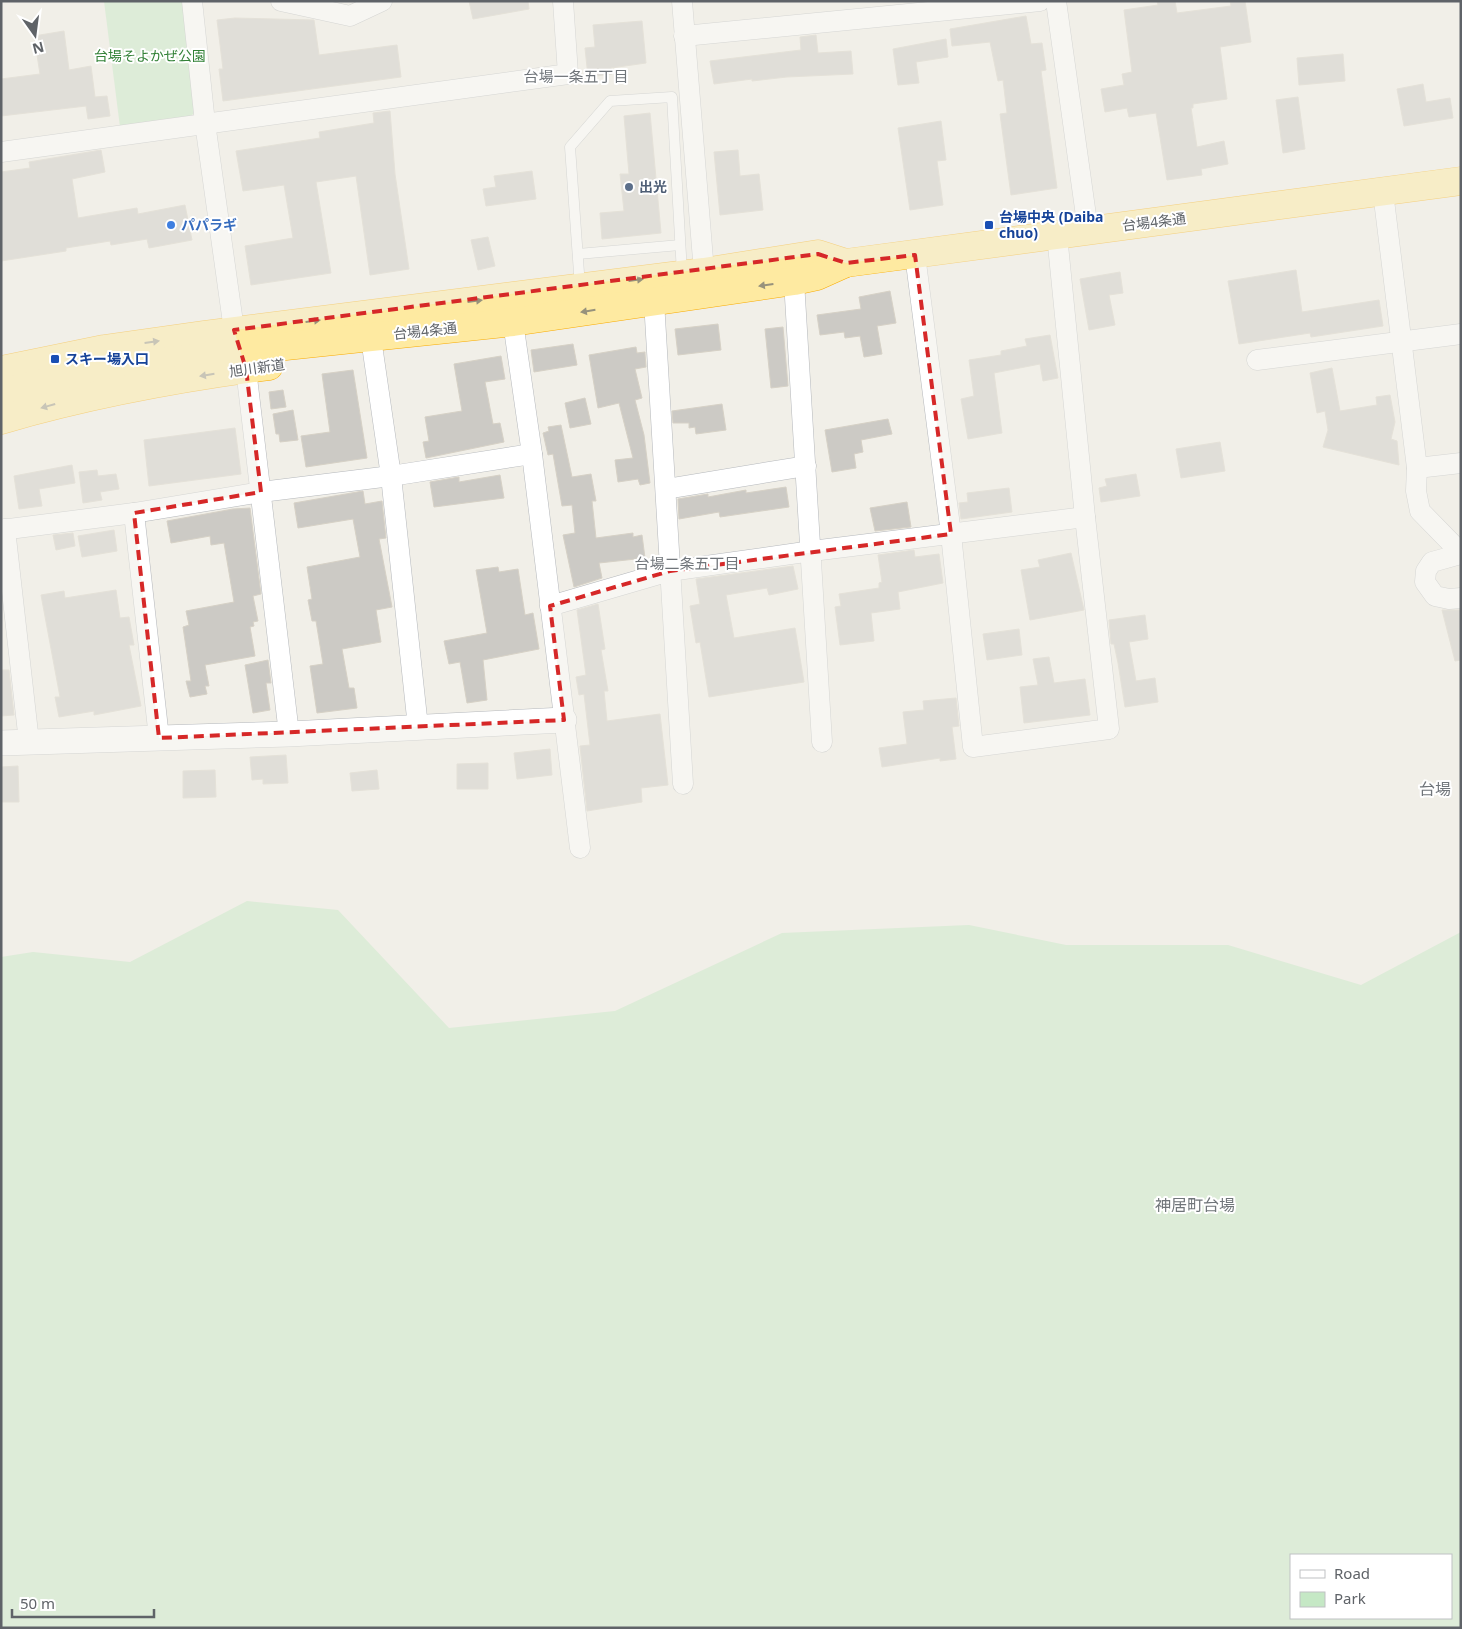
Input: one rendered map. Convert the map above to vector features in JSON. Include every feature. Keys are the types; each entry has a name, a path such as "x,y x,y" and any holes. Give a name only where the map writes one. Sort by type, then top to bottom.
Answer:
{"highway":[{"name":"台場4条通","path":"1,370 104,349 240,350 513,322 794,281 817,276 846,263 1461,181"},
{"name":"台場4条通","path":"1,393 92,372 240,350 580,287 693,273 818,254 846,263"},
{"name":"旭川新道","path":"1,420 70,400 144,385 240,350 373,352 513,322"}],"street":[{"path":"192,1 205,123 261,492 289,734"},
{"path":"281,1 350,16 382,1"},
{"path":"1,152 568,74 564,1"},
{"path":"682,1 693,273"},
{"path":"684,36 953,6 1040,1"},
{"path":"1056,1 1088,230"},
{"path":"1384,192 1403,342 1417,468 1416,492 1420,511 1461,553 1432,562 1426,571 1425,582 1435,596 1449,599 1461,598"},
{"path":"915,255 951,534 973,747 1109,729 1085,517 1057,235"},
{"path":"794,281 812,550 822,742"},
{"path":"654,301 683,784"},
{"path":"513,322 532,454 580,848"},
{"path":"1257,360 1461,334"},
{"path":"373,352 391,476 418,727"},
{"path":"29,742 3,530 134,513 261,492 391,476 532,454"},
{"path":"1417,468 1461,463"},
{"path":"666,489 806,466"},
{"path":"134,513 159,738"},
{"path":"550,606 670,571 812,550 1085,517"},
{"path":"1,743 289,734 564,720"}],"lane":[{"path":"580,287 570,147 610,101 672,96 680,245 693,273"},
{"path":"578,254 680,245"}],"highlighted area":[{"path":"818,254 846,263 915,255 951,534 670,571 550,606 564,720 159,738 134,513 261,492 246,369 234,330"}],"green space":[{"name":"台場そよかぜ公園","path":"104,1 184,1 197,110 189,118 120,127"},
{"path":"247,901 338,910 449,1028 615,1011 782,933 969,925 1066,945 1228,945 1361,985 1461,932 1461,1628 1,1628 1,957 33,952 130,962"}],"building":[{"path":"469,1 528,1 529,9 473,19"},
{"path":"1157,1 1175,1 1177,13 1231,6 1230,1 1245,1 1251,42 1220,47 1227,99 1193,104 1193,108 1191,108 1197,147 1224,141 1228,164 1201,169 1202,175 1167,180 1156,113 1129,117 1127,108 1105,112 1101,89 1124,85 1122,74 1132,72 1124,10 1158,5"},
{"path":"1026,16 1031,44 1042,43 1046,70 1041,71 1057,188 1011,195 1000,114 1007,113 1003,80 998,81 990,42 952,46 950,29"},
{"path":"235,18 314,20 319,55 397,45 401,77 223,101 219,69 223,69 217,20"},
{"path":"642,21 646,63 611,68 612,74 588,77 585,48 595,47 593,25"},
{"path":"64,31 69,70 91,66 95,97 107,96 110,116 88,119 86,106 1,116 1,79 40,74 34,36"},
{"path":"816,35 818,53 851,51 853,74 787,77 752,81 752,79 714,84 710,61 801,50 800,37"},
{"path":"946,39 948,57 916,62 919,83 898,85 893,49"},
{"path":"1343,54 1345,81 1299,85 1297,58"},
{"path":"1423,84 1426,102 1450,98 1453,118 1404,126 1397,89"},
{"path":"1298,97 1305,149 1283,153 1276,100"},
{"path":"390,111 395,174 409,269 370,275 356,176 316,182 331,273 251,285 245,246 293,238 284,185 243,191 236,151 320,138 319,132 374,123 373,113"},
{"path":"650,113 661,233 602,239 600,213 624,211 620,174 629,174 624,116"},
{"path":"941,121 946,160 937,161 943,205 910,210 898,128"},
{"path":"101,150 105,172 72,179 78,218 137,208 138,214 185,205 192,240 149,248 147,239 111,245 110,241 66,248 66,251 1,261 1,172 30,168 29,162"},
{"path":"738,150 740,176 759,174 763,210 720,215 714,152"},
{"path":"532,171 536,199 486,206 483,189 496,187 494,176"},
{"path":"488,237 495,266 478,270 471,240"},
{"path":"1296,270 1302,312 1379,300 1383,326 1311,337 1310,333 1239,344 1228,281"},
{"path":"1120,272 1123,293 1109,295 1115,325 1089,330 1080,279"},
{"path":"890,291 896,323 877,326 882,354 864,357 860,336 845,338 844,332 820,335 817,315 861,309 859,297"},
{"path":"718,324 721,350 678,355 675,329"},
{"path":"783,327 788,386 771,388 765,329"},
{"path":"1050,335 1058,378 1043,381 1040,364 994,373 1002,433 968,439 961,399 974,396 969,360 1001,355 1001,351 1027,346 1025,339"},
{"path":"573,344 577,365 534,372 531,350"},
{"path":"636,347 637,353 645,352 646,367 635,369 642,398 635,400 644,435 650,483 640,485 638,479 618,482 615,460 633,458 619,403 598,408 589,355"},
{"path":"501,356 505,379 485,382 493,424 500,423 504,442 426,458 423,442 429,441 425,417 462,411 454,364"},
{"path":"1332,368 1340,411 1377,405 1376,397 1390,395 1395,422 1391,439 1397,441 1399,465 1323,447 1328,430 1325,411 1317,413 1310,373"},
{"path":"353,370 367,458 306,467 301,436 330,432 322,374"},
{"path":"283,390 286,407 271,409 269,392"},
{"path":"585,398 591,424 570,428 565,403"},
{"path":"722,404 726,430 696,434 695,427 689,428 689,423 673,423 672,411"},
{"path":"293,410 298,440 280,442 279,434 276,434 273,414"},
{"path":"888,419 892,434 861,440 863,452 854,454 856,468 832,472 825,430"},
{"path":"561,425 572,477 591,474 596,501 592,501 596,538 633,533 633,537 642,535 645,558 599,563 602,578 574,587 563,535 575,533 572,505 562,506 553,454 548,455 543,433 549,431 548,427"},
{"path":"235,428 241,474 149,486 144,440"},
{"path":"1220,442 1225,471 1181,478 1176,449"},
{"path":"72,465 75,483 39,489 42,506 19,509 14,476"},
{"path":"97,470 98,476 116,474 119,489 100,492 102,500 83,503 79,472"},
{"path":"1136,474 1140,496 1101,502 1099,488 1107,486 1105,479"},
{"path":"500,475 504,498 434,507 430,482 459,477 459,482"},
{"path":"786,487 789,507 720,517 719,512 679,519 678,499 708,494 708,497 746,490 746,493"},
{"path":"1009,488 1012,512 961,519 959,503 968,502 967,493"},
{"path":"363,491 365,504 382,501 386,538 379,539 392,607 376,610 381,642 342,649 349,688 354,688 357,708 317,713 310,666 323,664 316,621 312,621 308,600 312,599 307,567 360,557 353,519 298,528 294,503"},
{"path":"907,502 911,527 875,531 870,508"},
{"path":"250,508 261,594 253,596 258,621 253,622 254,626 250,627 255,656 205,665 209,686 205,686 207,694 190,697 186,681 191,681 183,627 189,625 186,611 234,602 224,543 211,545 210,536 171,543 167,521 233,509"},
{"path":"114,530 117,551 82,557 78,536"},
{"path":"73,533 75,546 56,550 53,535"},
{"path":"914,550 915,557 939,554 943,583 898,592 900,609 871,613 874,641 840,645 835,607 841,606 839,594 879,588 879,583 882,582 878,555"},
{"path":"1071,553 1084,610 1030,620 1021,570 1040,567 1038,560"},
{"path":"793,566 798,589 769,595 767,588 726,595 734,638 795,628 804,682 709,697 700,642 696,643 690,606 700,604 696,579"},
{"path":"498,567 499,572 518,569 525,615 533,613 539,649 483,660 487,700 467,703 460,662 449,664 444,641 487,633 476,570"},
{"path":"116,590 120,618 129,617 134,645 129,645 141,706 94,715 94,711 59,717 55,697 60,697 41,595 64,591 65,598"},
{"path":"598,604 605,649 601,650 608,691 604,691 607,721 660,714 668,785 641,788 642,802 587,811 580,746 590,745 584,694 579,695 576,677 586,675 577,610"},
{"path":"1442,610 1461,610 1461,660 1455,661"},
{"path":"1145,615 1148,639 1129,642 1136,681 1155,678 1158,702 1125,707 1114,644 1111,644 1109,620"},
{"path":"1019,629 1022,655 987,660 983,634"},
{"path":"1049,657 1054,683 1085,679 1090,715 1024,723 1020,687 1038,685 1033,659"},
{"path":"268,660 271,683 266,683 270,710 253,713 245,665"},
{"path":"1,670 9,670 14,715 1,716"},
{"path":"956,698 959,726 952,727 956,759 940,761 940,758 882,767 879,748 907,744 903,712 924,710 923,701"},
{"path":"550,749 552,775 517,779 514,753"},
{"path":"286,755 288,783 263,784 263,779 252,780 250,757"},
{"path":"488,763 488,789 457,789 457,764"},
{"path":"18,766 19,802 1,802 1,767"},
{"path":"215,770 216,797 183,798 183,771"},
{"path":"377,770 379,789 352,791 350,773"}],"place":[{"name":"出光","path":"629,187"},
{"name":"パパラギ","path":"171,225"},
{"name":"台場中央 (Daiba chuo)","path":"989,225"},
{"name":"スキー場入口","path":"55,359"}],"district":[{"name":"台場一条五丁目","path":"576,77"},
{"name":"台場二条五丁目","path":"687,564"},
{"name":"台場","path":"1435,789"},
{"name":"神居町台場","path":"1195,1205"}]}
